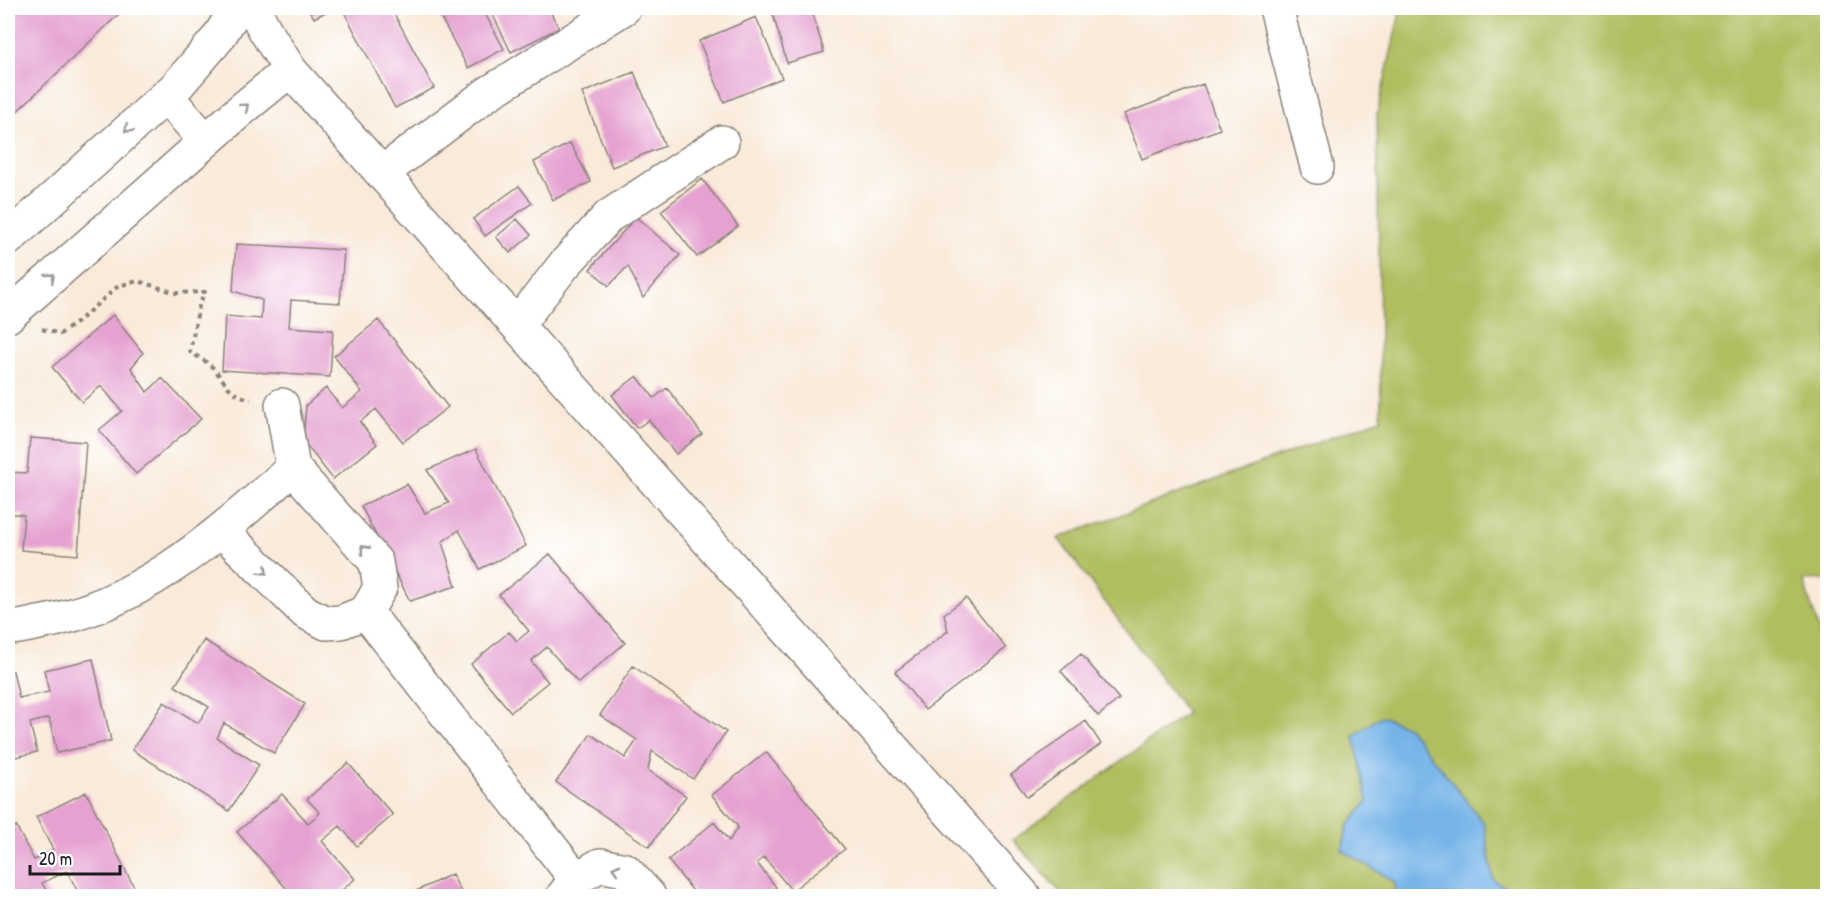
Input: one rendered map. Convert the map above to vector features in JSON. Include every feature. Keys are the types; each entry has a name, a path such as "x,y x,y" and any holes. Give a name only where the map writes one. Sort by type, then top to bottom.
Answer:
{"street":[{"path":"8,239 166,96 218,38 236,8 251,8 290,69 1024,897"},
{"path":"382,173 487,94 624,8"},
{"path":"1276,8 1317,167"},
{"path":"15,309 290,69"},
{"path":"166,96 206,141"},
{"path":"517,326 564,265 609,216 722,142"},
{"path":"222,531 305,612 326,623 341,622 366,612 380,588 376,562 293,468 282,405"},
{"path":"8,628 66,618 115,600 163,572 222,531 293,468"},
{"path":"366,612 569,888 600,865 624,870 649,897"}],"path":[{"path":"15,309 45,331 60,334 118,286 138,281 176,293 205,292 199,305 190,352 213,367 238,396 282,405"}],"green space":[{"path":"1401,8 1827,8 1828,579 1803,580 1827,654 1827,896 1064,896 1013,840 1187,713 1058,538 1381,419 1377,114"}],"water":[{"path":"1381,716 1408,727 1484,823 1493,879 1517,896 1395,896 1395,882 1342,850 1348,826 1368,801 1354,736"}],"building":[{"path":"8,8 117,8 121,12 8,120"},
{"path":"308,8 334,8 314,18"},
{"path":"342,8 391,8 434,88 395,108"},
{"path":"455,8 482,8 504,49 468,68 440,16"},
{"path":"494,8 548,8 559,28 511,52 491,11"},
{"path":"771,8 811,8 824,52 787,63"},
{"path":"756,17 782,78 724,102 699,41"},
{"path":"634,72 665,146 612,167 582,93"},
{"path":"1203,84 1220,129 1142,159 1124,114"},
{"path":"570,143 591,182 553,200 534,162"},
{"path":"702,179 738,226 697,257 661,211"},
{"path":"519,186 532,203 485,236 473,219"},
{"path":"636,217 680,255 643,298 628,266 609,286 590,269"},
{"path":"517,219 531,235 510,253 496,237"},
{"path":"236,244 344,250 340,303 291,300 289,327 333,330 330,377 222,370 225,316 261,319 262,300 233,291"},
{"path":"113,315 143,353 131,368 147,392 162,378 201,419 136,474 99,430 122,411 101,386 82,402 52,367"},
{"path":"378,320 448,407 403,442 376,409 360,422 377,444 333,479 303,441 306,405 326,388 342,408 362,392 334,356"},
{"path":"637,376 654,398 667,388 702,434 676,454 649,420 637,428 612,395"},
{"path":"30,438 86,442 78,555 21,550 24,515 8,513 8,472 27,473"},
{"path":"476,449 526,546 480,569 459,530 442,542 456,586 410,601 361,506 407,484 425,513 449,503 427,470"},
{"path":"550,554 625,643 578,683 547,647 531,661 548,682 511,712 471,664 509,632 517,641 529,631 499,595"},
{"path":"966,598 1006,648 925,710 895,672 948,631 944,614"},
{"path":"204,640 305,704 274,753 224,723 217,738 259,765 229,811 132,750 164,702 198,723 209,707 175,686"},
{"path":"1081,654 1119,699 1098,716 1061,671"},
{"path":"93,659 111,741 57,753 49,718 30,723 37,752 8,759 8,672 13,671 19,698 49,692 44,670"},
{"path":"633,666 726,732 693,779 652,751 648,770 686,796 649,847 556,782 591,734 625,758 637,740 600,715"},
{"path":"1086,721 1101,744 1027,797 1011,775"},
{"path":"766,752 845,849 792,891 764,857 757,863 776,887 764,896 697,896 668,860 714,822 729,841 738,827 712,795"},
{"path":"348,763 393,815 357,846 340,826 322,841 355,879 335,896 293,896 237,832 282,794 308,823 320,813 307,799"},
{"path":"86,792 136,891 124,896 80,896 67,871 42,883 49,896 8,896 8,831 16,826 34,860 53,850 36,817"},
{"path":"452,874 463,896 406,896"}]}
